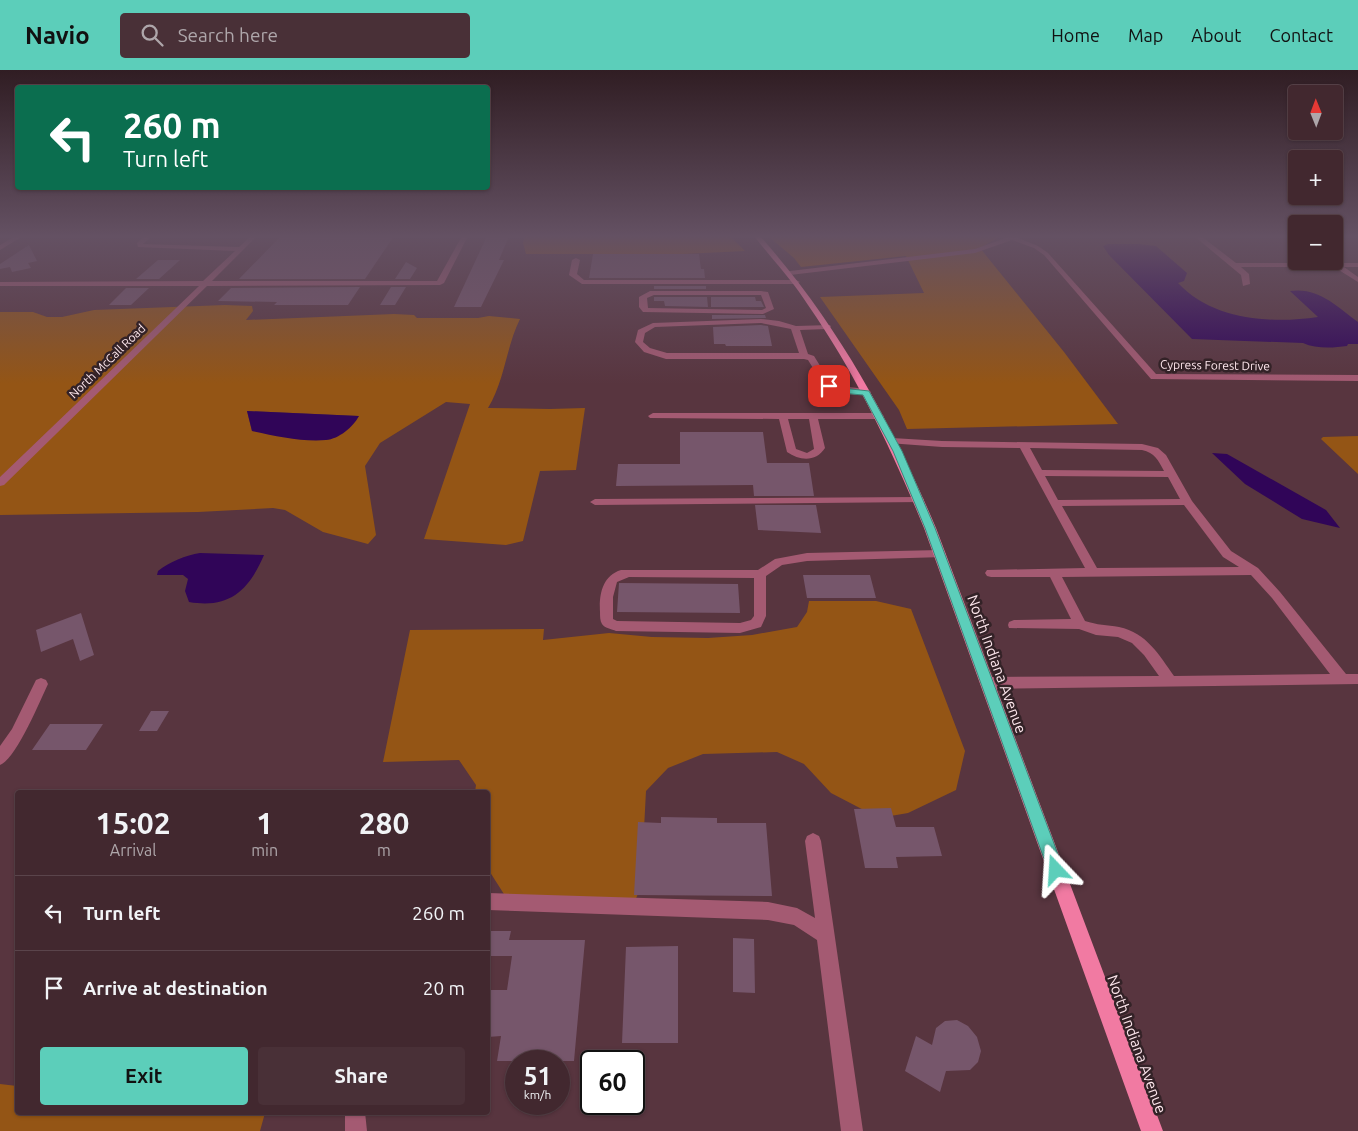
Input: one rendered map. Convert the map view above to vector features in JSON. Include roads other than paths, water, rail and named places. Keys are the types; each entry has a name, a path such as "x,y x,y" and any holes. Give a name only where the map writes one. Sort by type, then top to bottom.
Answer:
{"main road":[{"name":"North Indiana Avenue","path":"799,286 866,392 892,441 918,500 940,554 1152,1131"}],"street":[{"name":"North McCall Road","path":"0,483 202,286"},
{"path":"732,286 733,292"},
{"name":"Cypress Forest Drive","path":"1074,286 1154,377 1358,378"},
{"path":"733,292 763,293 770,309 763,312 654,311 643,307 643,297 653,293 733,292"},
{"path":"827,328 795,328 779,323 761,321 673,322 653,325 641,332 639,342 647,350 666,356 804,356 811,358 824,381 829,386 840,390 866,392"},
{"path":"795,328 804,356"},
{"path":"653,416 879,416"},
{"path":"783,416 791,450 803,455 812,455 818,452 820,448 813,416"},
{"path":"892,441 1142,447 1154,450 1162,457 1187,502 1227,554 1254,571 1276,595 1342,680"},
{"path":"1024,445 1093,572"},
{"path":"1039,473 1171,474"},
{"path":"595,502 918,500"},
{"path":"1055,503 1187,502"},
{"path":"760,574 760,616 756,624 740,628 616,626 607,622 606,612 610,584 616,576 629,574 760,574 779,562 808,557 940,554"},
{"path":"991,573 1254,571"},
{"path":"1054,573 1080,624"},
{"path":"1014,625 1080,624 1096,630 1119,632 1137,639 1149,651 1170,681"},
{"path":"987,683 1358,680"},
{"path":"0,758 17,733 41,684"},
{"path":"813,841 852,1131"},
{"path":"490,902 768,911 797,917 825,935"},
{"path":"355,1115 356,1131"}]}
